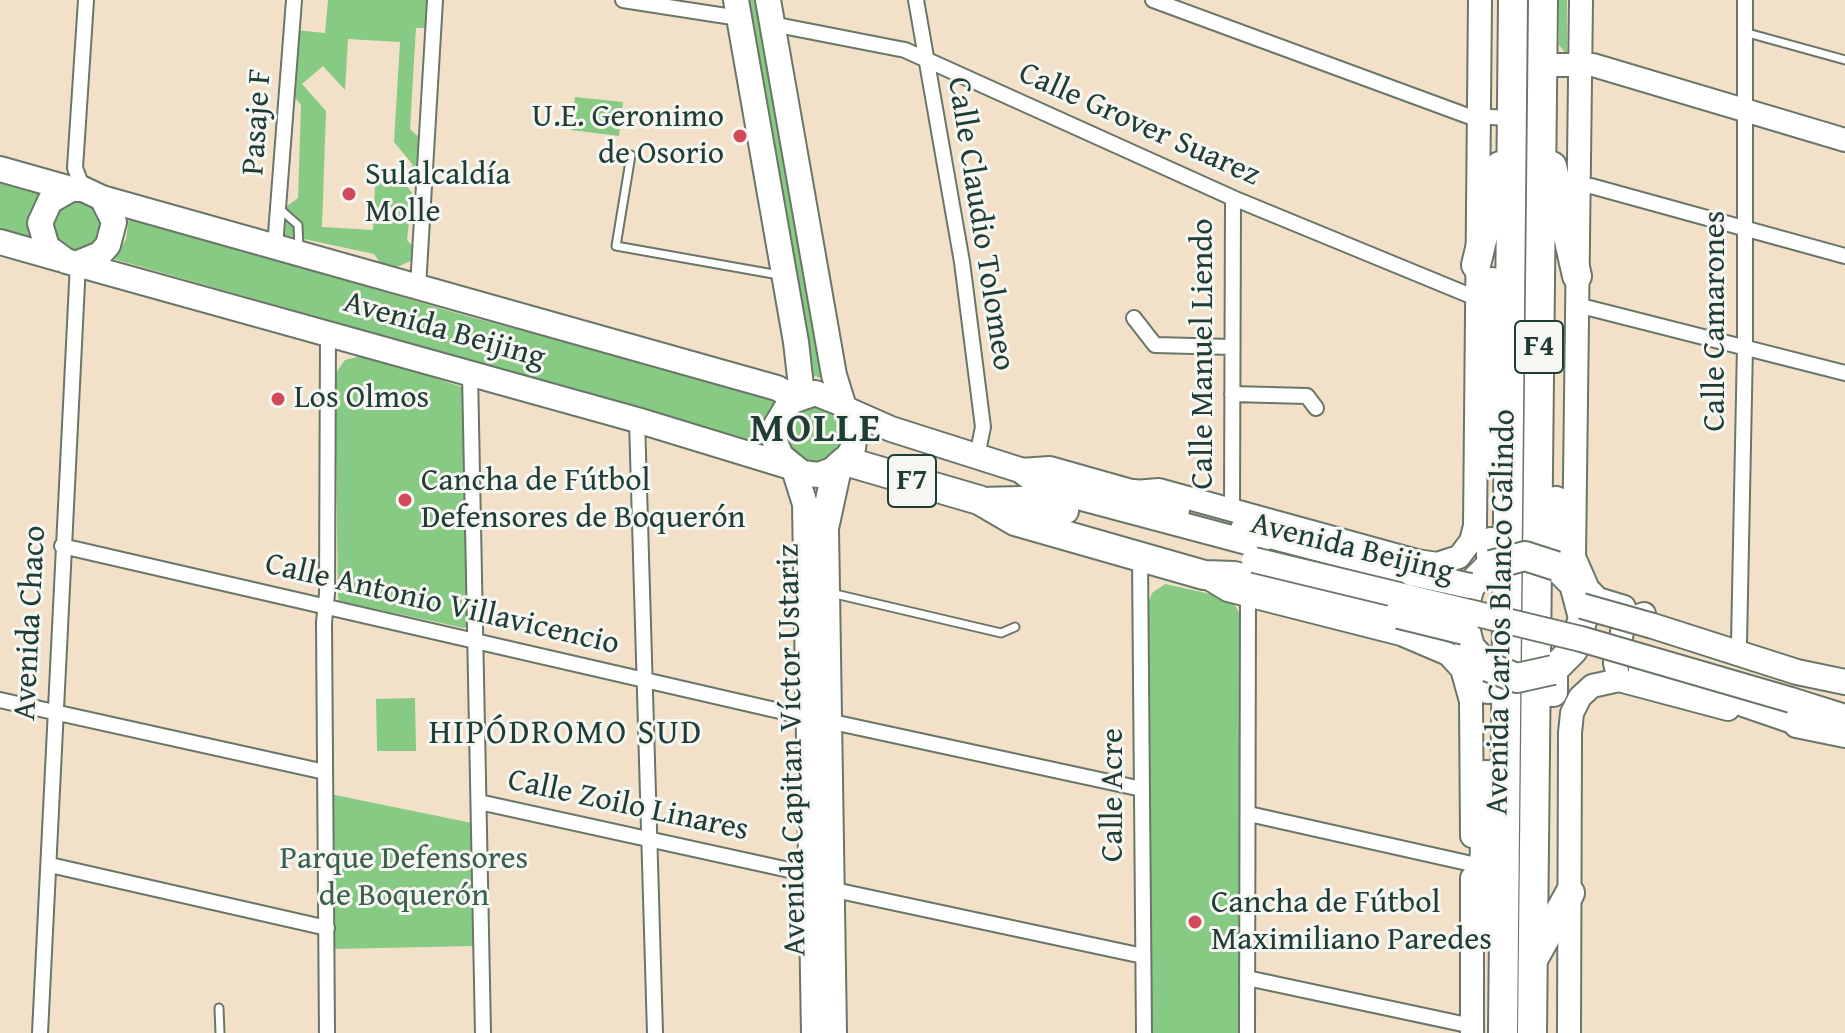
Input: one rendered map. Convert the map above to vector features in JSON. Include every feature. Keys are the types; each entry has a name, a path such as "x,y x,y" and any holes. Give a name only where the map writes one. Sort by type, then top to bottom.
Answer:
{"highway":[{"name":"Avenida Carlos Blanco Galindo","path":"1513,0 1518,960 1532,1033"},
{"name":"Avenida Carlos Blanco Galindo","path":"1503,1033 1518,960 1543,0"},
{"path":"1476,265 1512,118"},
{"path":"1491,565 1493,262 1512,118"},
{"path":"1542,118 1577,276"},
{"path":"1542,118 1557,269 1556,566"},
{"name":"Avenida Beijing","path":"841,465 979,500 1015,521 1204,575"},
{"name":"Avenida Capitan Víctor Ustariz","path":"832,1033 821,882 819,720 825,592 824,528 841,465"},
{"path":"1518,960 1551,891 1553,739 1563,660 1583,624 1582,606 1574,584 1556,566 1525,556 1491,565 1470,586 1463,609 1464,630 1475,654 1488,667 1517,678 1563,660"},
{"path":"1204,575 1234,576 1400,624 1464,630"},
{"path":"1488,667 1484,898 1518,960"},
{"path":"1518,960 1570,893"}],"main road":[{"path":"768,0 834,375 854,424 855,440 841,465 819,475 793,468 777,449 774,434 780,413 798,397 823,394 845,407"},
{"path":"738,9 785,276 798,397"},
{"name":"Avenida Beijing","path":"0,169 777,388 798,397"},
{"path":"85,192 110,210 113,234 100,254 72,262 47,247 40,223 50,201 85,192"},
{"name":"Avenida Beijing","path":"0,242 637,420 793,468"},
{"name":"Avenida Beijing","path":"845,407 891,429 1020,470 1044,488 1256,552 1581,639 1793,692 1845,700"},
{"name":"Avenida Capitan Víctor Ustariz","path":"793,468 805,497 819,720"},
{"path":"1135,492 1152,503 1414,567 1470,586"},
{"name":"Avenida Beijing","path":"979,500 1022,499 1256,552"},
{"path":"1582,606 1648,620 1797,672 1835,679"},
{"path":"1563,660 1630,674 1813,728"},
{"name":"Avenida Beijing","path":"1793,692 1845,717"},
{"name":"Avenida Capitan Víctor Ustariz","path":"814,1033 821,882"}],"street":[{"path":"85,192 75,168 86,0"},
{"name":"Pasaje F","path":"287,250 281,210 294,0"},
{"path":"418,287 435,0"},
{"path":"623,0 738,9"},
{"name":"Calle Claudio Tolomeo","path":"916,0 962,262 983,427 977,456"},
{"path":"1153,0 1479,118 1512,118"},
{"name":"Avenida Carlos Blanco Galindo","path":"1459,557 1471,541 1475,526 1480,0"},
{"path":"1581,0 1587,65 1577,188 1574,557 1580,576 1598,599 1648,620"},
{"name":"Calle Camarones","path":"1739,643 1745,346 1745,0"},
{"name":"Calle Grover Suarez","path":"772,24 905,50 1233,198 1476,298"},
{"path":"1543,65 1587,65 1845,140"},
{"path":"1577,188 1591,186 1845,256"},
{"name":"Calle Manuel Liendo","path":"1232,509 1233,198"},
{"name":"Avenida Chaco","path":"40,1033 50,865 72,262"},
{"path":"1577,309 1589,308 1845,373"},
{"path":"1134,318 1155,345 1232,347"},
{"path":"327,1033 328,334"},
{"path":"470,373 483,1033"},
{"path":"1232,394 1307,396 1316,408"},
{"path":"637,420 655,1033"},
{"name":"Avenida Beijing","path":"1020,470 1050,468 1135,492 1159,490 1232,509 1414,567 1459,557"},
{"name":"Calle Antonio Villavicencio","path":"62,546 819,720 1142,789"},
{"name":"Calle Acre","path":"1140,557 1144,1033"},
{"path":"1400,624 1417,615 1422,601 1423,581 1414,567"},
{"name":"Avenida Beijing","path":"1204,575 1228,590 1400,624 1455,661"},
{"path":"1247,1033 1248,595"},
{"path":"1630,674 1615,663 1623,628 1635,617 1800,660 1835,679"},
{"name":"Avenida Carlos Blanco Galindo","path":"1455,661 1468,682 1471,701 1472,1029"},
{"path":"1569,1033 1572,713 1580,697 1592,686 1630,674"},
{"path":"0,700 325,772"},
{"path":"1813,728 1845,736"},
{"name":"Calle Zoilo Linares","path":"479,802 1143,956"},
{"path":"1249,814 1472,864"},
{"path":"50,865 327,928"},
{"path":"1247,978 1472,1029"}],"lane":[{"path":"1744,32 1845,60"},
{"path":"631,155 616,246 785,276"},
{"path":"281,210 298,225 287,250"},
{"path":"825,592 1001,633 1015,627"},
{"path":"219,1008 220,1033"}],"green space":[{"path":"328,0 429,0 428,28 416,28 410,129 421,139 419,178 414,171 404,182 412,193 407,240 416,250 417,258 395,268 380,263 374,254 285,235 287,206 298,198 301,105 292,94 295,30 325,33","holes":["348,39 400,42 394,142 413,165 392,183 376,164 373,230 322,227 326,111 302,84 323,66 345,90"]},
{"path":"746,0 759,0 826,379 806,374"},
{"path":"1524,0 1532,0 1520,1033 1513,1033"},
{"path":"1559,0 1567,0 1567,55 1559,45"},
{"path":"575,97 623,102 619,136 571,130"},
{"path":"0,181 41,192 29,213 29,239 0,230"},
{"path":"85,199 104,217 99,243 75,253 59,245 51,220 67,200"},
{"path":"129,217 463,315 773,397 778,399 764,444 114,259 126,239"},
{"name":"Cancha de Fútbol Defensores de Boquerón","path":"365,355 462,387 469,625 464,628 339,601 335,374 345,360"},
{"path":"816,407 836,415 844,435 836,455 816,463 796,455 788,435 796,415"},
{"path":"1165,584 1224,597 1234,603 1240,615 1241,1033 1151,1033 1147,607 1152,593"},
{"path":"415,698 416,751 377,751 376,699"},
{"name":"Parque Defensores de Boquerón","path":"330,794 472,823 474,946 334,949"}],"place":[{"name":"U.E. Geronimo de Osorio","path":"740,136"},
{"name":"Sulalcaldía Molle","path":"349,194"},
{"name":"Los Olmos","path":"278,399"},
{"name":"Cancha de Fútbol Defensores de Boquerón","path":"405,500"},
{"name":"Cancha de Fútbol Maximiliano Paredes","path":"1195,922"}],"district":[{"name":"MOLLE","path":"816,431"},
{"name":"HIPÓDROMO SUD","path":"566,734"}]}
